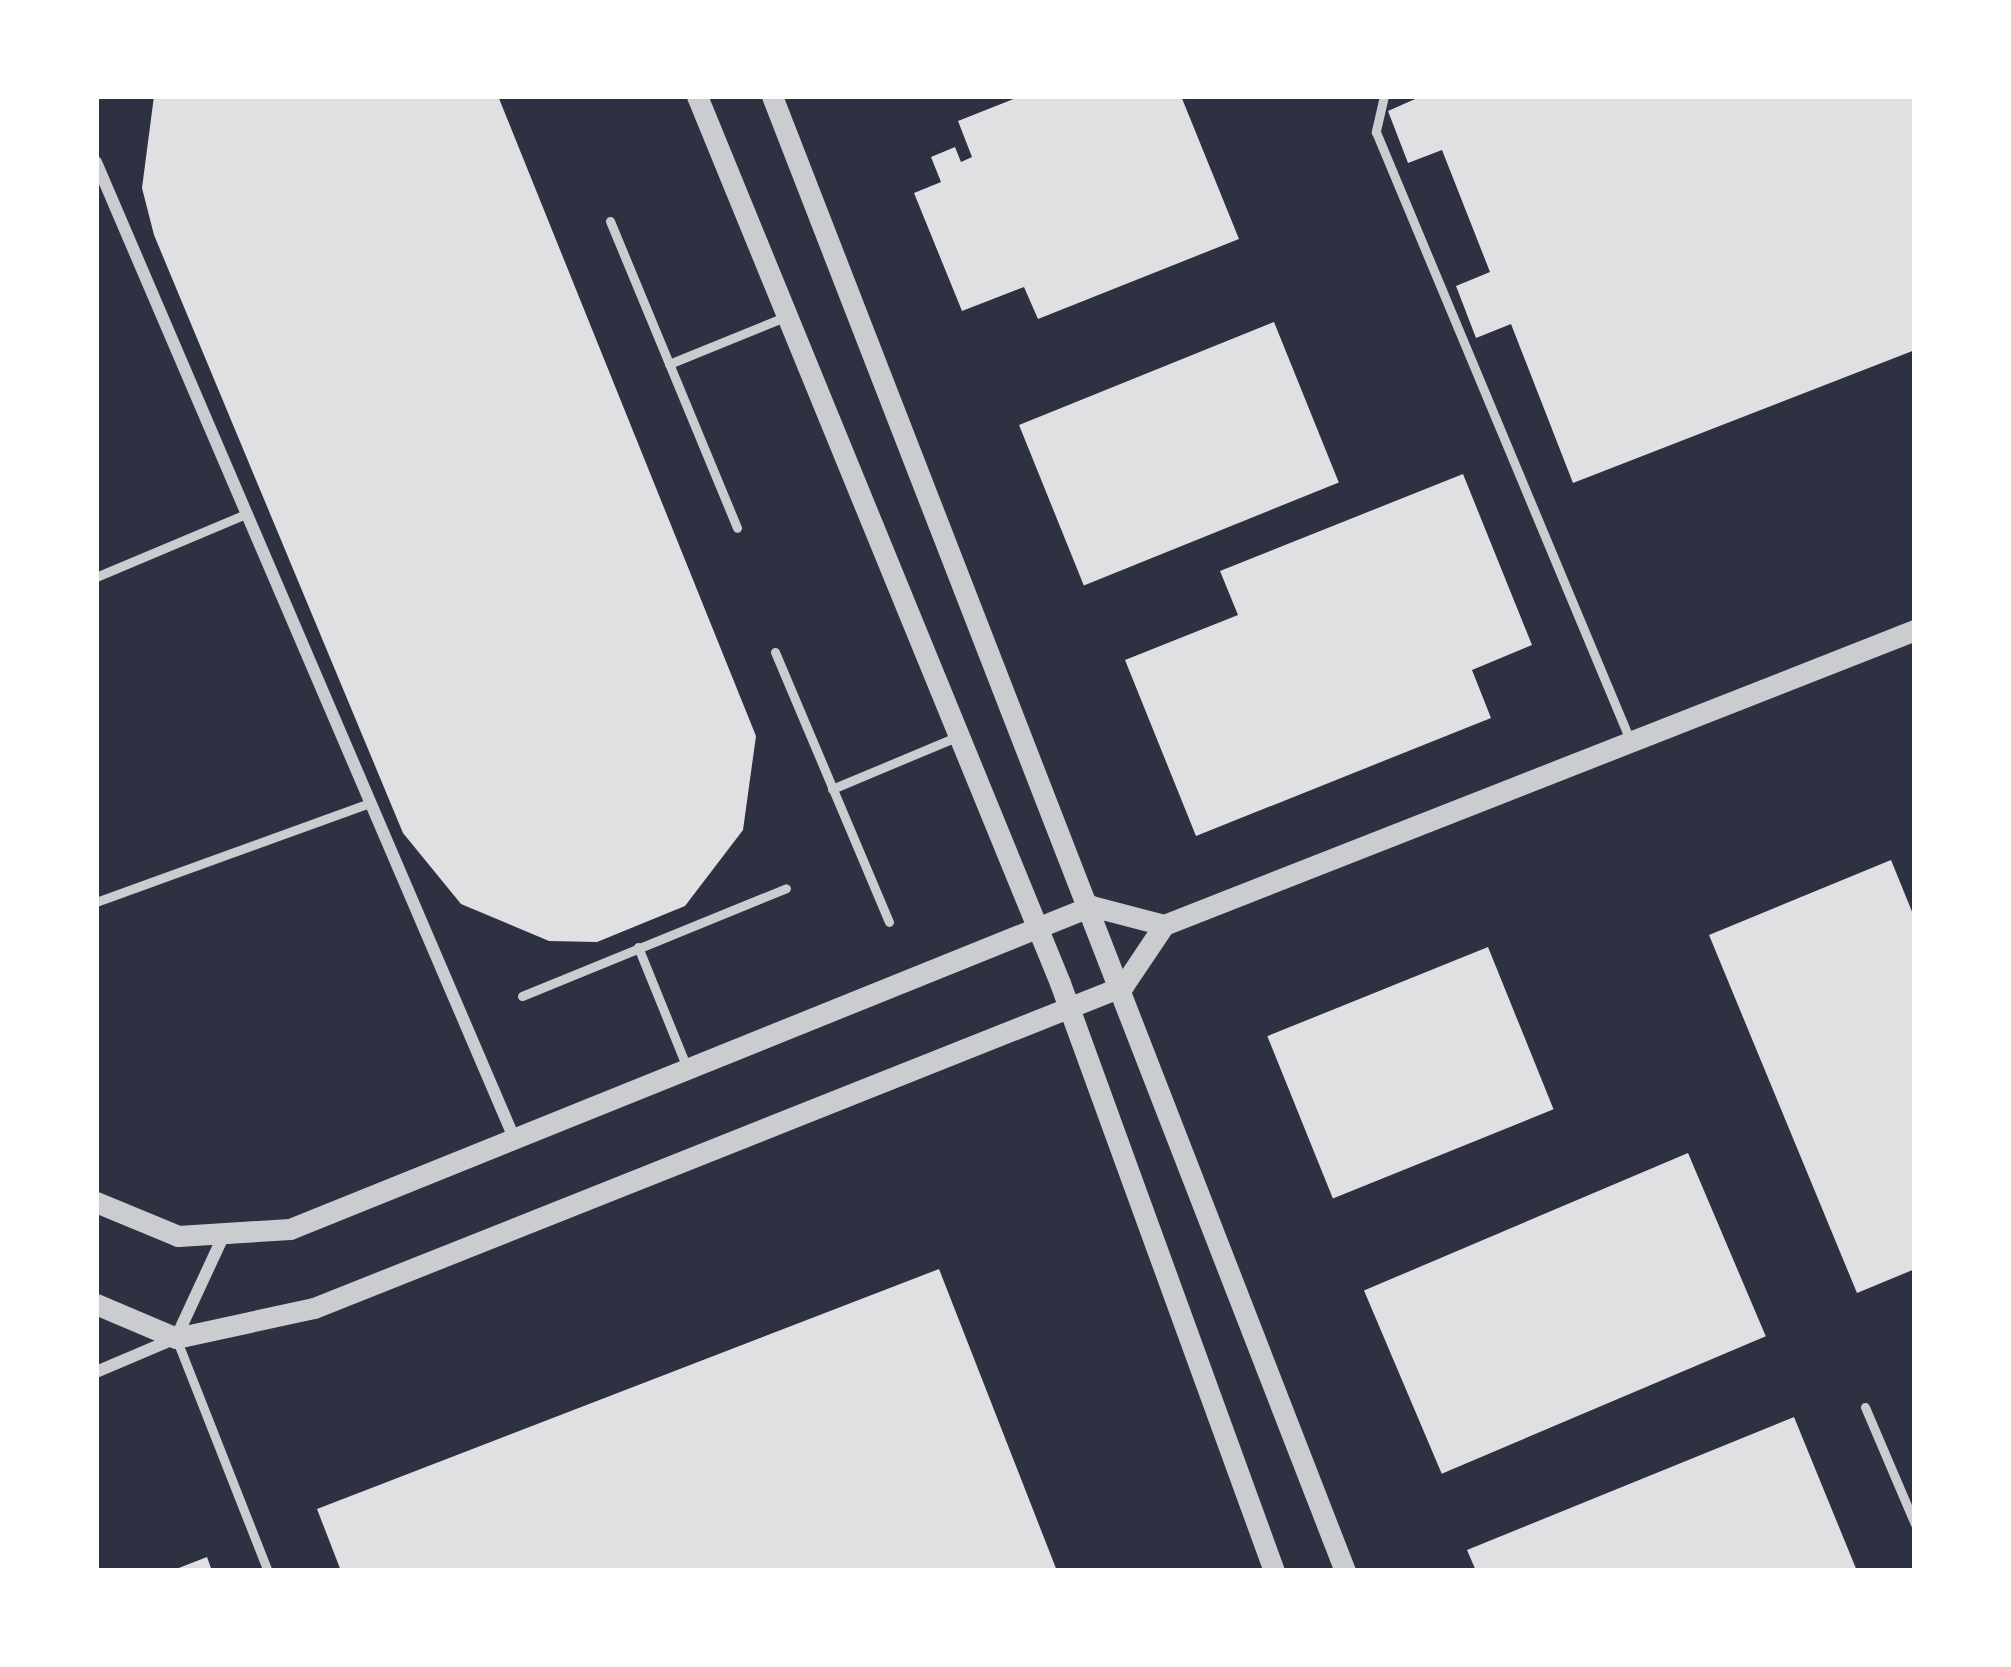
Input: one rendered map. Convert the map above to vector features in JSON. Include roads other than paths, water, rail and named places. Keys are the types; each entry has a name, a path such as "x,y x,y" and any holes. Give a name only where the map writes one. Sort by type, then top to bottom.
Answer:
{"street":[{"path":"697,96 1037,927 1274,1571"},
{"path":"772,96 1123,986 1345,1571"},
{"path":"96,162 241,516 515,1141"},
{"path":"96,1372 176,1338 314,1308 1123,986 1165,925 1915,630"},
{"path":"96,1202 178,1236 222,1239 290,1229 1091,906 1165,925"},
{"path":"176,1338 222,1239"},
{"path":"96,1304 176,1338"}],"lane":[{"path":"1384,96 1376,132 1631,743"},
{"path":"610,220 737,528"},
{"path":"669,364 787,316"},
{"path":"96,577 241,516"},
{"path":"775,652 889,922"},
{"path":"832,789 959,736"},
{"path":"96,902 367,804"},
{"path":"522,996 786,887"},
{"path":"638,947 688,1070"},
{"path":"176,1338 268,1571"},
{"path":"1865,1407 1915,1524"}]}
